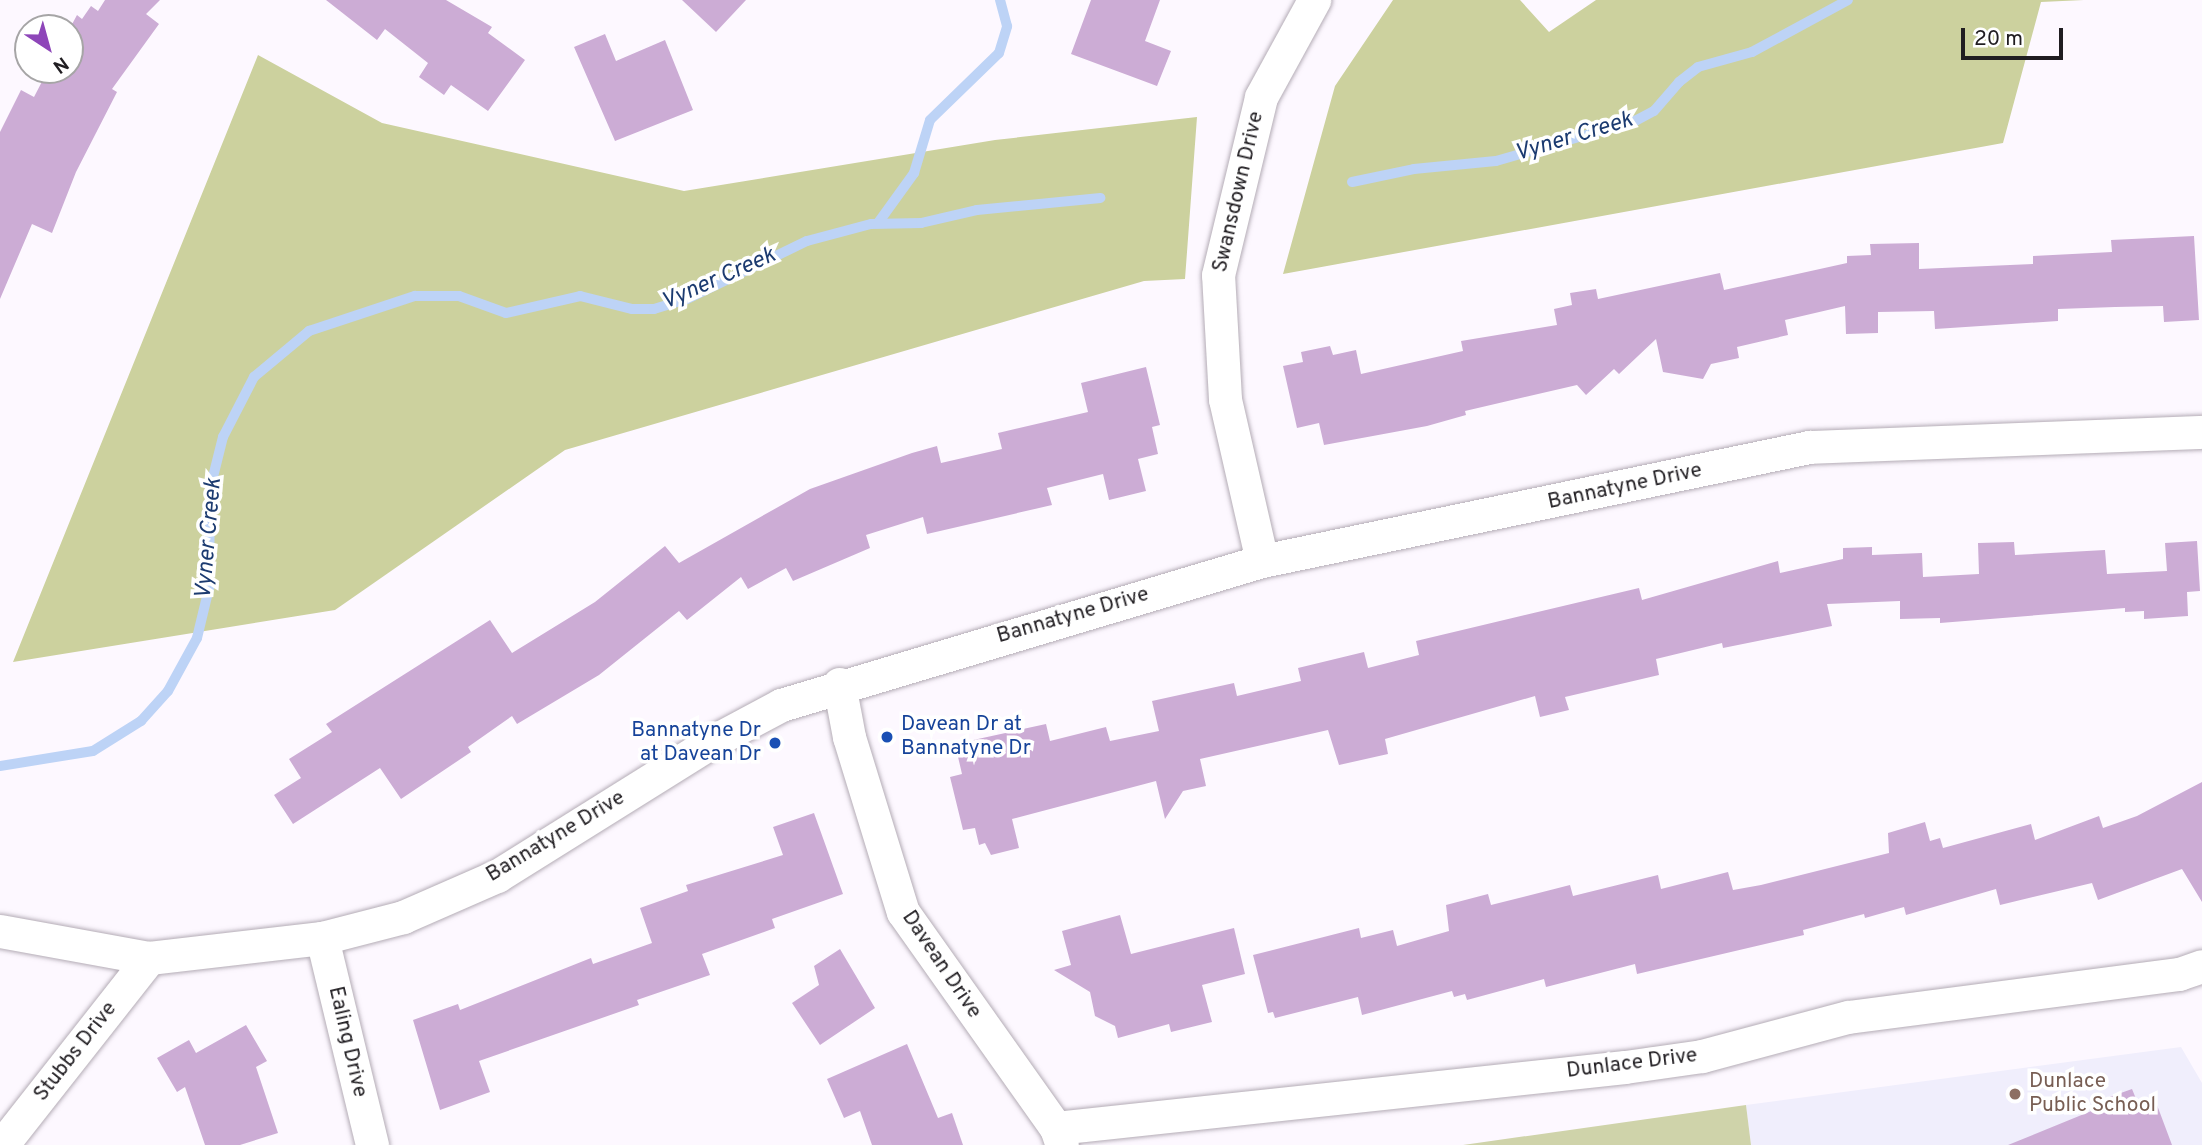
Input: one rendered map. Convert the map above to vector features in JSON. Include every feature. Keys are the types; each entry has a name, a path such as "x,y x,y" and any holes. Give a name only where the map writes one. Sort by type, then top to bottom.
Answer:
{"street":[{"name":"Swansdown Drive","path":"1262,561 1225,399 1218,275 1261,97 1314,0"},
{"name":"Bannatyne Drive","path":"0,931 149,958 322,938 403,917 497,876 708,744 781,705 839,684 1262,561 1809,447 2202,432"},
{"name":"Davean Drive","path":"839,684 849,737 903,912 1059,1137"},
{"name":"Ealing Drive","path":"322,938 372,1145"},
{"name":"Stubbs Drive","path":"2,1145 149,958"},
{"name":"Dunlace Drive","path":"1059,1137 1702,1056 1848,1017 2179,974 2202,966"}],"shaded area":[{"name":"Dunlace Public School","path":"2181,1047 2202,1083 2202,1145 1751,1145 1746,1105"}],"green space":[{"path":"1393,0 1520,0 1549,32 1596,0 2084,0 2041,2 2003,143 1283,274 1335,86"},
{"path":"258,55 382,123 684,191 995,140 1197,117 1185,279 1144,281 565,450 335,610 13,662"},
{"path":"1746,1105 1751,1145 1463,1145"}],"building":[{"path":"105,0 160,0 146,14 159,24 112,89 117,92 76,172 52,233 32,224 0,299 0,132 21,90 34,97 41,84 84,84 84,16 91,6 98,11"},
{"path":"326,0 446,0 492,27 488,33 525,60 488,111 451,85 444,95 419,77 428,63 385,29 377,40"},
{"path":"682,0 746,0 716,32"},
{"path":"1091,0 1160,0 1145,41 1171,51 1157,86 1071,54"},
{"path":"605,34 616,61 665,40 693,110 615,141 574,47"},
{"path":"2194,236 2199,320 2164,322 2163,306 2115,307 2058,309 2058,321 1935,329 1934,311 1878,312 1878,333 1846,334 1845,306 1785,320 1788,335 1737,347 1739,358 1711,364 1703,379 1663,372 1656,339 1619,374 1614,369 1586,395 1577,385 1465,411 1466,415 1427,426 1324,445 1319,423 1297,428 1283,366 1303,362 1301,352 1330,346 1333,355 1356,350 1361,374 1463,351 1461,341 1557,325 1554,309 1572,305 1570,293 1596,289 1598,299 1720,273 1724,290 1847,263 1847,256 1871,255 1870,244 1919,243 1919,269 2033,264 2033,256 2112,252 2111,240"},
{"path":"1146,367 1160,425 1152,427 1158,454 1138,459 1146,491 1109,500 1103,474 1047,488 1052,505 927,534 923,517 866,535 870,548 793,581 786,568 748,589 741,577 687,620 679,611 599,675 517,724 512,716 468,747 471,752 401,799 380,768 293,824 274,795 301,778 289,759 332,732 326,724 490,620 512,653 595,602 665,546 679,563 810,489 912,453 937,446 941,463 1002,449 998,433 1088,412 1081,383"},
{"path":"2197,541 2200,591 2187,592 2188,616 2144,619 2144,611 2125,612 2125,608 1940,623 1940,618 1900,619 1900,601 1827,604 1832,626 1723,648 1722,643 1656,659 1659,675 1565,697 1569,710 1540,717 1535,696 1385,739 1388,754 1339,765 1328,730 1200,759 1206,786 1183,791 1165,819 1156,781 1012,819 1019,848 991,855 985,843 979,845 975,828 963,830 950,777 962,774 955,744 1046,724 1050,741 1106,727 1110,741 1159,731 1152,701 1234,683 1237,696 1301,681 1298,668 1364,652 1368,668 1419,655 1416,641 1639,588 1642,600 1778,561 1780,573 1843,559 1843,548 1872,547 1872,555 1922,553 1923,577 1979,574 1978,543 2014,542 2015,555 2105,550 2107,574 2167,571 2165,543"},
{"path":"2202,782 2202,902 2182,869 2098,900 2092,883 2000,905 1996,889 1906,915 1904,907 1865,918 1864,914 1803,930 1804,935 1637,974 1635,964 1546,987 1544,979 1467,1000 1465,994 1454,997 1452,991 1362,1015 1358,997 1275,1018 1273,1012 1268,1013 1253,955 1359,928 1361,938 1393,930 1397,946 1449,931 1446,905 1488,894 1491,905 1570,885 1573,896 1658,875 1661,889 1728,872 1733,890 1761,885 1889,853 1888,833 1925,822 1930,841 1940,838 1943,848 2031,824 2035,840 2099,816 2103,828 2137,816"},
{"path":"814,813 843,894 772,919 775,928 702,954 710,975 637,1000 639,1005 479,1061 490,1092 440,1110 413,1020 458,1004 460,1010 591,958 593,964 652,943 640,908 688,891 686,885 783,855 773,827"},
{"path":"1120,915 1131,954 1234,928 1245,974 1202,985 1212,1022 1171,1032 1169,1024 1118,1038 1115,1026 1095,1016 1090,992 1054,970 1071,965 1062,931"},
{"path":"840,949 875,1008 820,1045 792,1003 819,985 814,966"},
{"path":"246,1025 267,1061 256,1067 278,1133 240,1145 205,1145 185,1087 177,1092 157,1058 189,1040 196,1053"},
{"path":"907,1044 938,1118 952,1113 963,1145 872,1145 860,1111 844,1118 827,1079"},
{"path":"2132,1089 2141,1111 2157,1105 2172,1145 2008,1145 2106,1105 2104,1099"}],"waterway":[{"path":"878,223 914,173 930,120 999,53 1007,26 1000,0"},
{"name":"Vyner Creek","path":"1352,182 1414,169 1496,161 1635,121 1654,111 1679,82 1698,67 1752,52 1848,0"},
{"name":"Vyner Creek","path":"0,766 93,751 141,721 168,691 197,638 209,588 210,489 223,437 254,377 309,331 415,296 459,296 506,313 580,296 632,309 654,309 687,299 807,241 871,224 921,223 977,210 1100,198"}],"place":[{"name":"Davean Dr at Bannatyne Dr","path":"887,737"},
{"name":"Bannatyne Dr at Davean Dr","path":"775,743"},
{"name":"Dunlace Public School","path":"2015,1094"}]}
